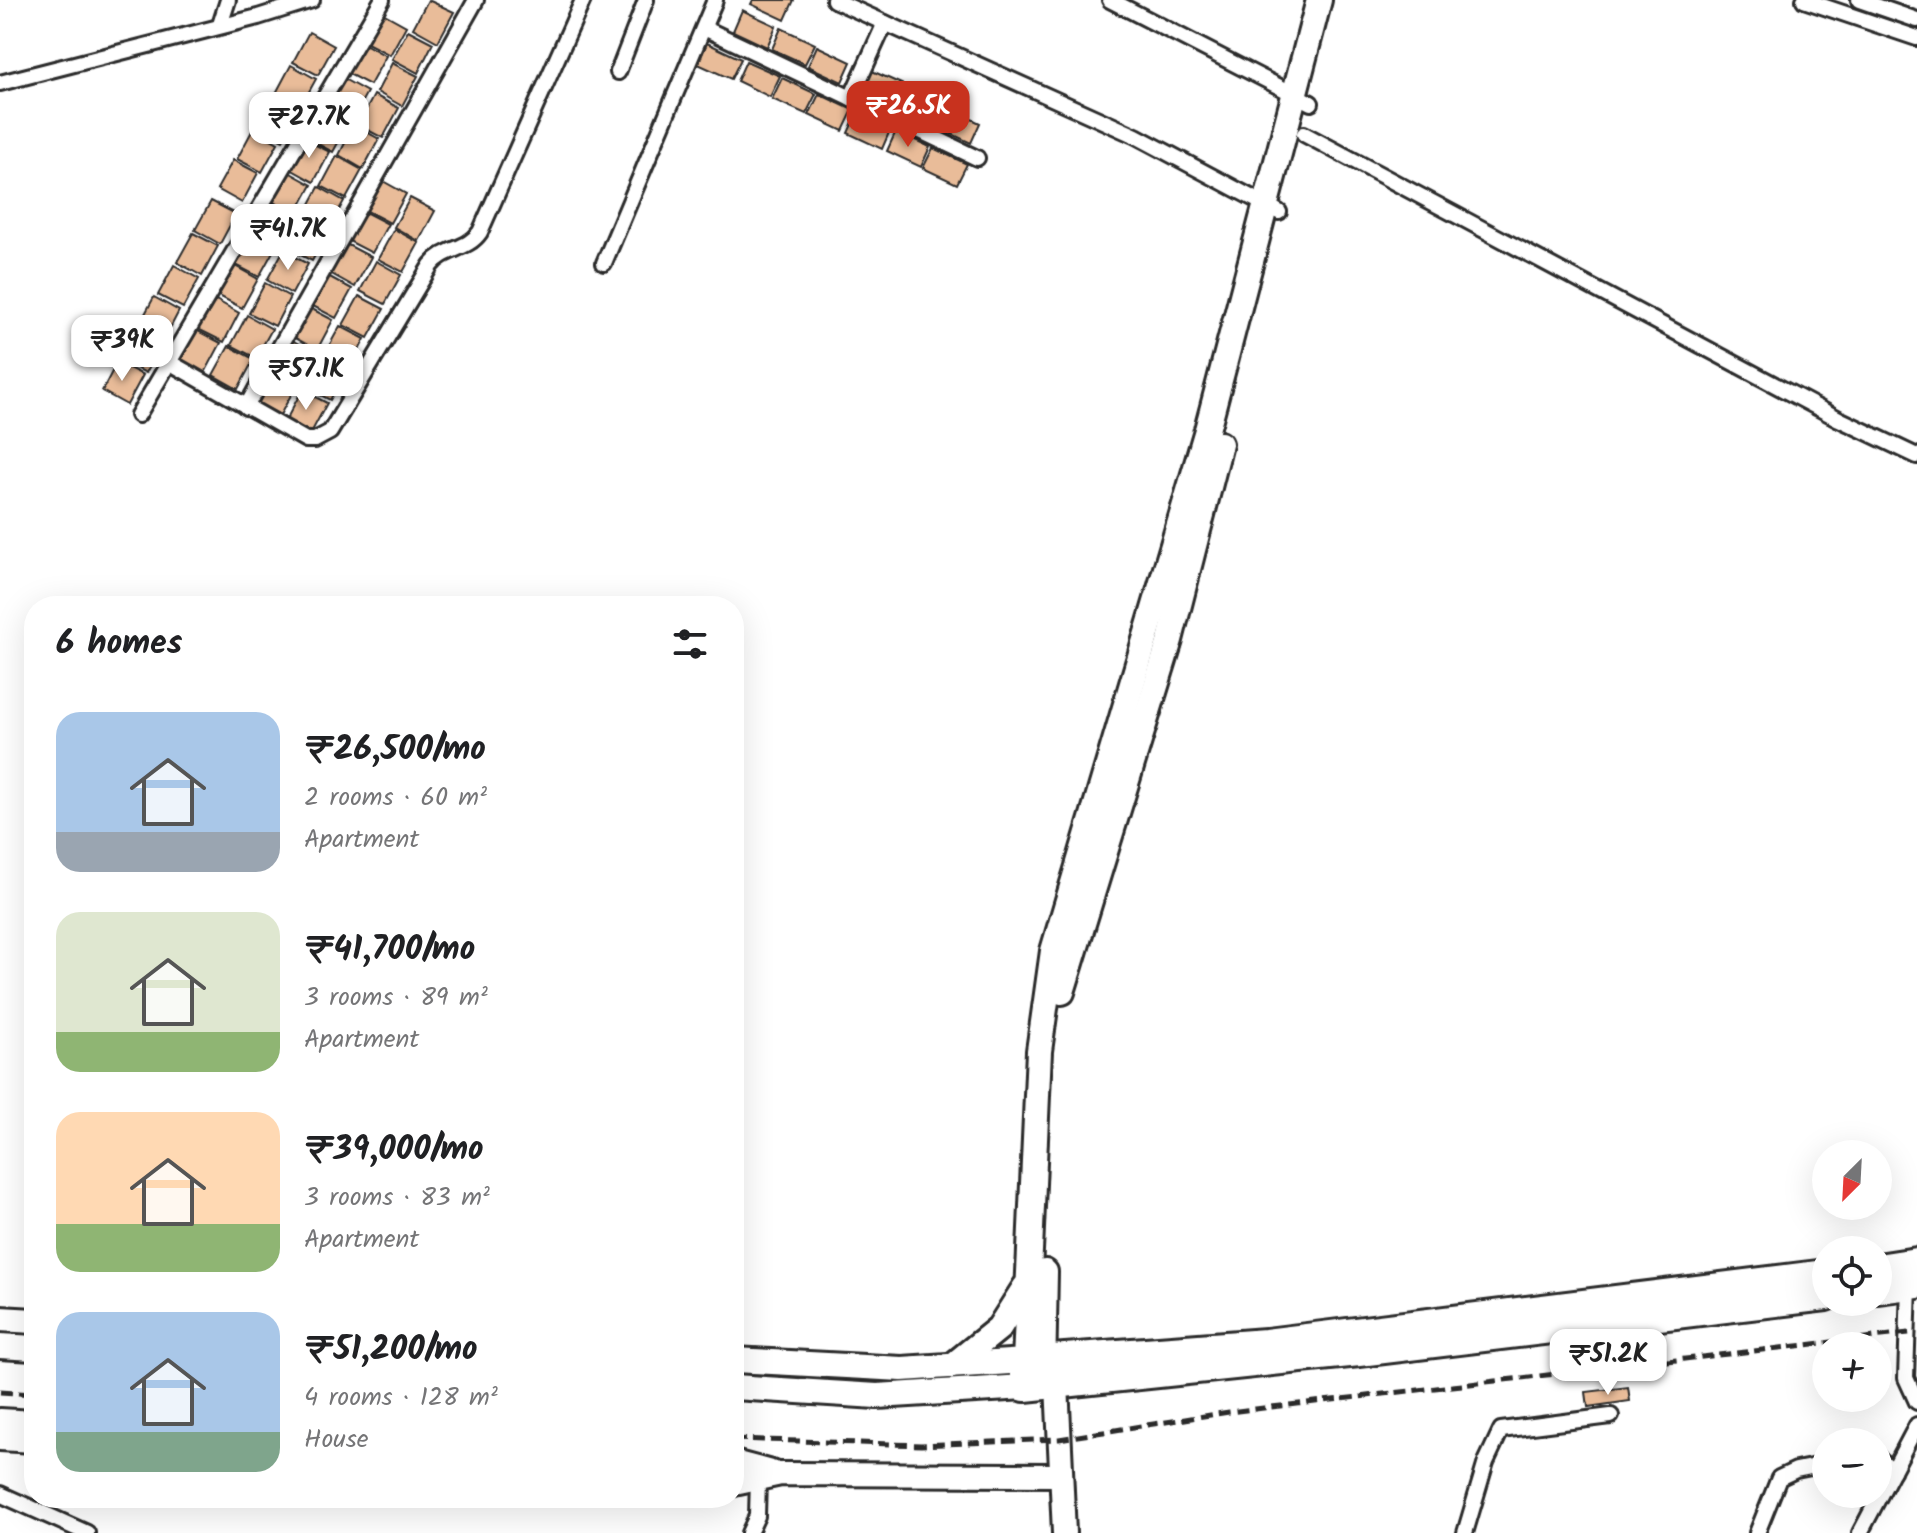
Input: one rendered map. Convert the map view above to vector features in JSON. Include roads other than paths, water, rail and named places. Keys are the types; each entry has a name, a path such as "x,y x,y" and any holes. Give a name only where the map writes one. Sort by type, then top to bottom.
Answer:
{"highway":[{"path":"1892,1272 1914,1277"},
{"path":"1039,1375 1266,1343 1812,1276"},
{"path":"1892,1284 1914,1277"},
{"path":"1039,1375 1450,1342 1812,1298"}],"main road":[{"path":"1039,1375 1049,1121 1062,987 1170,640 1272,208 1304,134 1304,100 1319,0"},
{"path":"1039,1375 1029,1279 1039,1051 1053,951 1334,0"},
{"path":"952,1366 999,1328 1029,1279"},
{"path":"0,1319 24,1320"},
{"path":"0,1346 24,1347"},
{"path":"744,1361 902,1369 952,1366 1039,1375"},
{"path":"744,1388 877,1396 1039,1375"}],"street":[{"path":"225,24 228,0"},
{"path":"0,83 258,17 312,0"},
{"path":"138,415 382,0"},
{"path":"246,407 476,0"},
{"path":"169,362 306,440 315,440 330,432 431,265 447,250 467,245 480,232 583,0"},
{"path":"618,72 646,0"},
{"path":"604,263 715,0"},
{"path":"834,0 1136,136 1272,208"},
{"path":"1110,0 1304,100"},
{"path":"1804,0 1910,36 1911,0"},
{"path":"1859,0 1912,18"},
{"path":"851,98 885,23"},
{"path":"704,28 977,158"},
{"path":"1304,134 1825,412 1917,456"},
{"path":"1914,1277 1906,1378 1917,1402"},
{"path":"1039,1375 1059,1475 1064,1533"},
{"path":"1465,1533 1486,1462 1501,1430 1611,1416"},
{"path":"0,1420 24,1421"},
{"path":"1860,1533 1917,1425"},
{"path":"0,1439 24,1440"},
{"path":"744,1465 781,1474"},
{"path":"1757,1533 1779,1478 1812,1467"},
{"path":"744,1482 781,1474 1059,1475"},
{"path":"749,1533 757,1516 758,1479"},
{"path":"0,1494 24,1505"},
{"path":"31,1508 87,1533"}],"railway":[{"path":"744,1439 921,1445 1059,1439 1229,1412 1917,1332"},
{"path":"0,1392 24,1393"}]}
